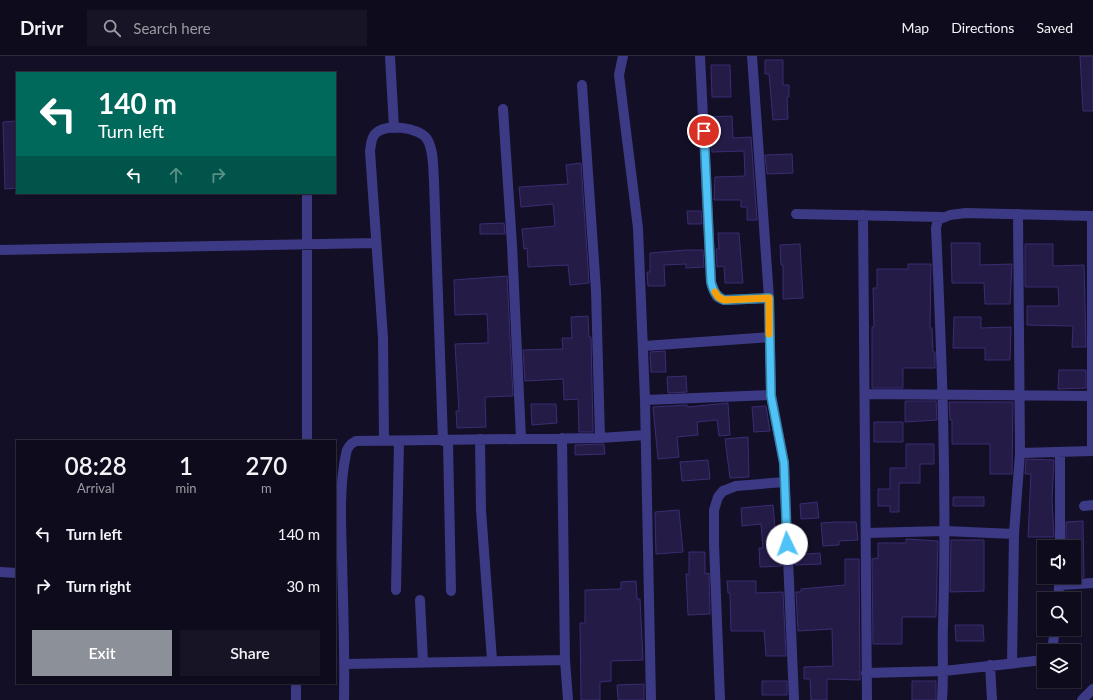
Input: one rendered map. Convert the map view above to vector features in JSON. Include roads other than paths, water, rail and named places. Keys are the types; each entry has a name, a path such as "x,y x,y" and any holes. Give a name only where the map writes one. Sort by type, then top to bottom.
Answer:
{"street":[{"path":"390,56 394,128"},
{"path":"623,56 619,75 638,228 644,346 651,700"},
{"path":"700,56 711,282 718,297 724,300 769,298"},
{"path":"752,56 769,298 771,396 784,463 794,700"},
{"path":"582,85 596,291 600,438"},
{"path":"503,109 512,245 521,438"},
{"path":"384,441 384,338 370,146 375,134 381,129 394,128 420,131 427,139 431,150 434,182 451,591"},
{"path":"307,194 307,440"},
{"path":"796,214 942,217 966,213 1093,216 1093,451 1020,453"},
{"path":"1012,663 1014,534 1020,453 1018,394 1018,214"},
{"path":"863,215 867,700"},
{"path":"942,217 938,220 936,228 943,394 945,531 943,629 944,671 942,700"},
{"path":"0,250 376,243"},
{"path":"644,346 770,338"},
{"path":"865,394 1018,394 1093,396"},
{"path":"645,400 771,396"},
{"path":"344,700 345,664 341,521 346,454 349,445 356,441 600,438 646,435"},
{"path":"562,438 565,660 568,700"},
{"path":"480,439 481,510 492,660"},
{"path":"396,590 399,441"},
{"path":"1060,453 1060,540"},
{"path":"720,700 714,510 718,497 723,491 736,486 784,482"},
{"path":"866,533 945,531 1014,534"},
{"path":"0,572 16,573"},
{"path":"1081,582 1093,583"},
{"path":"420,600 423,662"},
{"path":"345,664 492,660 565,660"},
{"path":"866,673 944,671 1037,661"},
{"path":"990,665 992,700"},
{"path":"296,684 296,700"},
{"path":"1082,700 1093,689"}]}
